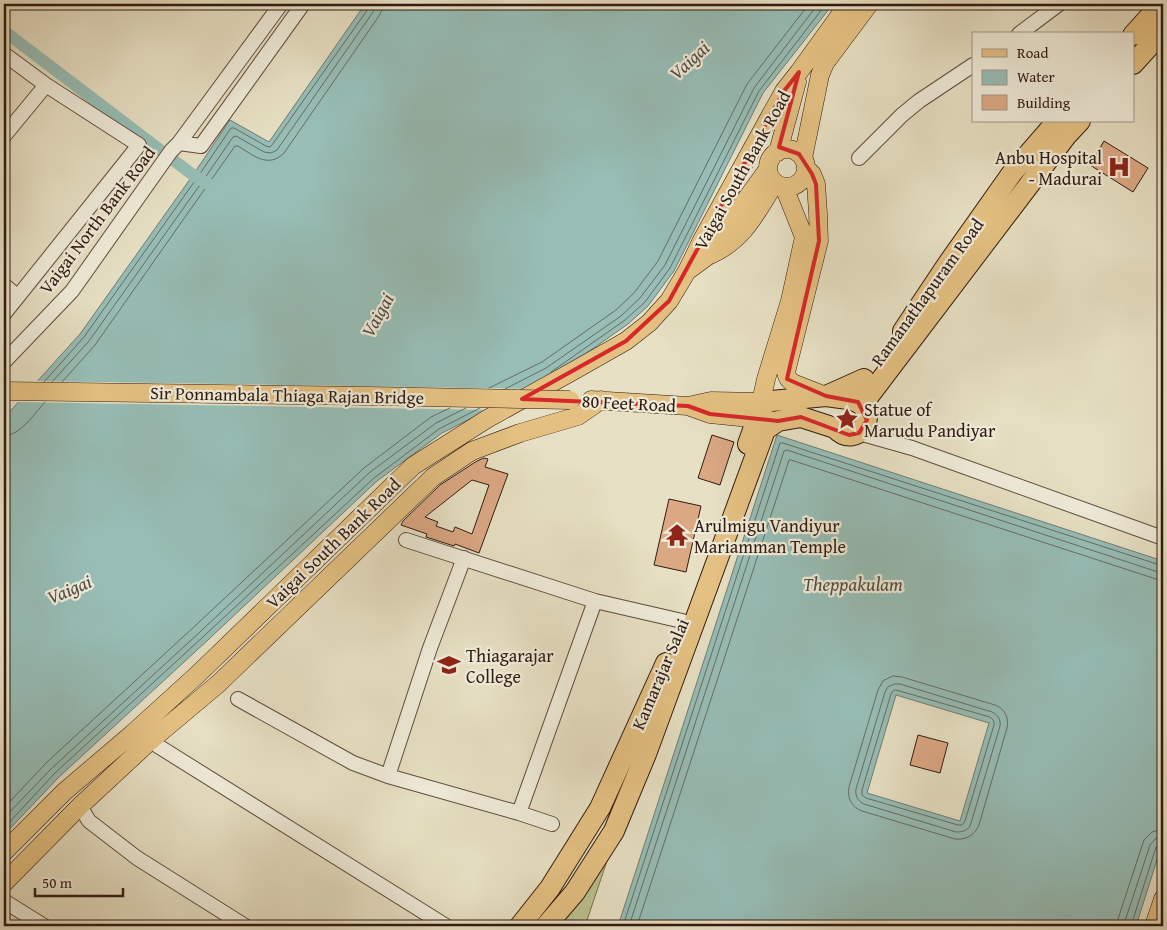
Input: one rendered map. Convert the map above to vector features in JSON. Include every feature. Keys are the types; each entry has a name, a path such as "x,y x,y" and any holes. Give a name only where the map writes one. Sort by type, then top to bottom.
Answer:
{"highway":[{"path":"1134,34 1161,4"},
{"path":"1134,63 1163,31"},
{"name":"Ramanathapuram Road","path":"759,411 826,396 864,379 890,349 1012,172 1056,122"},
{"name":"Ramanathapuram Road","path":"854,402 1079,122"},
{"path":"854,402 864,379"},
{"path":"778,421 801,417 835,428 848,435 859,432 866,425 865,410 854,402 826,396"},
{"name":"Kamarajar Salai","path":"546,926 575,892 614,831 646,754 759,411"},
{"name":"Kamarajar Salai","path":"520,926 550,888 600,808 664,670 688,624 765,430 778,421"}],"main road":[{"name":"Vaigai South Bank Road","path":"4,852 64,792 198,675 413,466 487,419 626,341 649,323 669,301 687,271 703,238 784,91 800,72 848,4"},
{"name":"Vaigai South Bank Road","path":"804,163 822,69 869,4"},
{"name":"Vaigai South Bank Road","path":"778,152 800,72"},
{"path":"759,411 766,379 790,301 804,237 776,180 770,159 778,152 789,149 794,151 804,163 816,184 819,241 786,372 789,381 826,396"},
{"path":"776,180 795,186 805,174 804,163"},
{"name":"Vaigai South Bank Road","path":"687,271 710,255 723,249 743,232 776,180"},
{"name":"Sir Ponnambala Thiaga Rajan Bridge","path":"4,391 570,400"},
{"name":"80 Feet Road","path":"570,400 601,400 688,406 710,414 759,411 778,421"},
{"name":"Vaigai South Bank Road","path":"4,883 80,806 150,741 218,684 433,476 472,450 578,416 601,400"},
{"path":"1154,926 1163,899"}],"street":[{"name":"Vaigai North Bank Road","path":"4,362 72,291 162,164 281,4"},
{"name":"Vaigai North Bank Road","path":"175,147 201,146 304,4"},
{"path":"1022,32 1059,4"},
{"path":"4,54 46,85 139,145 4,314"},
{"path":"859,158 902,115 919,101 972,66"},
{"path":"4,136 46,85"},
{"path":"4,285 17,296"},
{"path":"859,432 921,451 1163,538"},
{"path":"406,540 595,601 688,624"},
{"path":"388,776 430,648 464,558"},
{"path":"519,813 595,601"},
{"path":"238,699 352,763 388,776 552,824"},
{"path":"150,741 446,926"},
{"path":"80,806 89,821 138,858 245,926"},
{"path":"4,902 44,926"}],"highlighted area":[{"path":"799,72 779,147 799,154 812,174 816,184 819,241 787,379 826,396 858,402 867,420 859,433 849,435 801,417 778,421 710,414 688,406 522,399 626,341 669,301 784,91"}],"green space":[{"path":"608,858 585,926 550,926"}],"water":[{"name":"Vaigai","path":"365,4 833,4 763,93 674,271 648,306 628,324 551,378 442,433 377,481 59,777 4,835 4,418 80,334 230,120 269,142"},
{"name":"Theppakulam","path":"777,435 1163,561 1163,841 1136,926 618,926","holes":["896,695 989,723 960,821 867,793"]}],"pier":[{"path":"34,381 534,389 494,410 16,402"}],"building":[{"name":"Anbu Hospital - Madurai","path":"1104,141 1148,168 1133,192 1090,165"},
{"path":"712,435 734,442 720,485 698,478"},
{"path":"484,458 488,459 485,467 508,474 479,553 455,544 454,546 426,537 427,534 401,525 440,485","holes":["472,480 489,485 472,534 455,527 453,532 436,526 438,522 425,517"]},
{"path":"669,499 701,506 686,572 654,565"},
{"path":"918,735 948,743 940,773 910,765"}],"waterway":[{"path":"4,31 193,175 208,184"}],"place":[{"name":"Anbu Hospital - Madurai","path":"1119,167"},
{"name":"Statue of Marudu Pandiyar","path":"847,419"},
{"name":"Arulmigu Vandiyur Mariamman Temple","path":"677,535"},
{"name":"Thiagarajar College","path":"449,665"}]}
